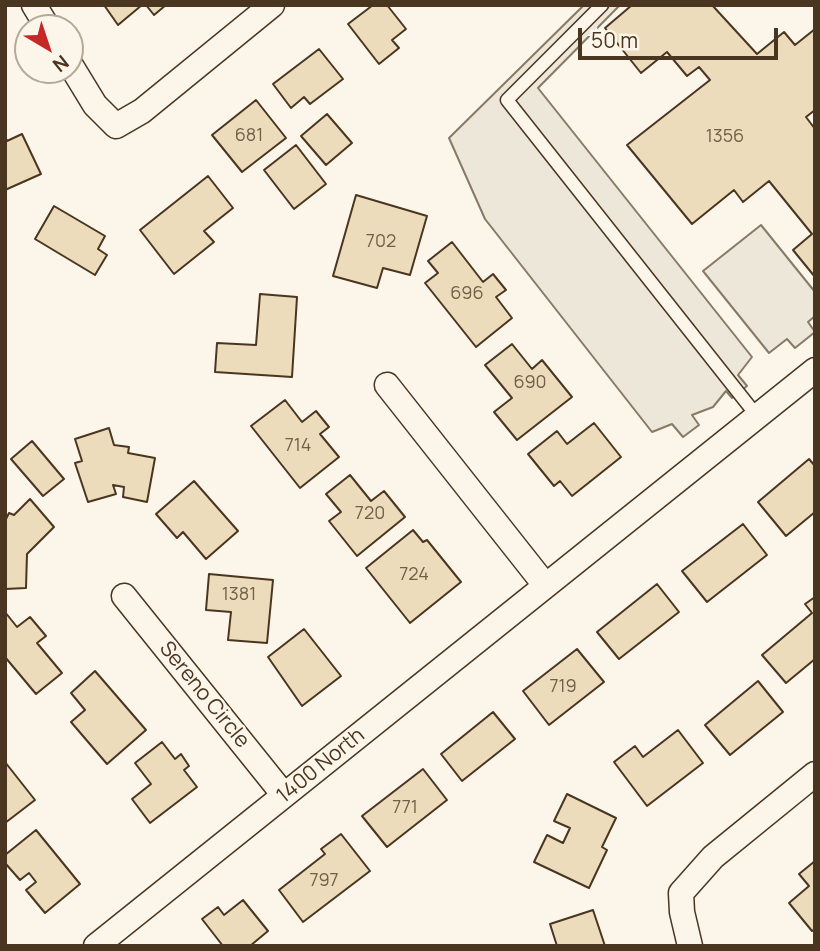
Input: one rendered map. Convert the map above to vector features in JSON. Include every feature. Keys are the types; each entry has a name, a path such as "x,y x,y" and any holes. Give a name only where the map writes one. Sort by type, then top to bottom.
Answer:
{"street":[{"path":"82,84 95,105 116,125 142,110 272,5"},
{"name":"1400 North","path":"96,946 815,370"},
{"path":"387,385 545,585"},
{"name":"Sereno Circle","path":"124,596 284,795"},
{"path":"690,946 682,912 681,893 713,857 815,774"}],"lane":[{"path":"602,5 507,100 757,415"}],"shaded area":[{"path":"584,5 620,5 538,88 752,357 738,375 747,386 732,398 726,391 713,407 692,415 699,425 683,437 672,424 652,432 485,219 449,138"},
{"path":"761,225 815,292 815,316 808,322 815,332 795,348 787,339 769,353 703,271"}],"building":[{"path":"104,5 142,5 118,25"},
{"path":"146,5 166,5 154,15"},
{"path":"373,5 387,5 406,29 392,40 399,48 379,64 348,24"},
{"path":"632,5 712,5 757,54 784,32 795,45 815,29 815,110 806,117 815,129 815,277 793,250 812,234 769,181 743,202 734,190 692,224 627,145 710,80 699,67 687,76 667,52 641,73 605,28"},
{"path":"319,49 343,79 310,104 304,97 291,108 273,84"},
{"path":"256,100 286,138 242,172 212,135"},
{"path":"327,114 352,143 326,165 301,136"},
{"path":"22,134 41,174 5,190 5,137 7,141"},
{"path":"296,145 326,184 294,209 264,170"},
{"path":"208,176 233,208 204,231 214,242 174,274 140,230"},
{"path":"356,195 427,216 410,275 383,268 377,288 333,276"},
{"path":"54,206 105,236 98,249 107,255 95,275 35,239"},
{"path":"452,242 483,282 493,274 506,290 496,297 512,318 476,347 425,283 438,273 428,261"},
{"path":"260,294 297,297 292,377 215,372 217,343 256,345"},
{"path":"512,344 532,369 542,360 572,397 517,440 494,412 512,398 485,365"},
{"path":"285,400 302,422 316,411 329,427 320,434 339,457 300,488 251,426"},
{"path":"594,423 621,457 572,496 560,481 554,486 528,454 557,431 567,444"},
{"path":"109,428 114,445 129,447 128,453 155,458 147,502 123,497 124,487 113,485 116,494 88,502 75,463 82,461 75,439"},
{"path":"32,441 64,479 43,496 11,459"},
{"path":"809,459 815,466 815,512 786,536 758,502"},
{"path":"350,475 371,501 384,491 405,517 357,556 329,521 341,512 326,494"},
{"path":"194,481 238,531 206,559 183,532 177,538 156,514"},
{"path":"30,499 54,527 27,554 26,588 5,589 5,521 9,513 14,515"},
{"path":"743,524 767,555 707,602 682,571"},
{"path":"413,530 423,542 427,540 461,582 410,623 366,568"},
{"path":"209,574 273,580 267,643 228,640 231,612 206,610"},
{"path":"657,584 679,612 619,659 597,632"},
{"path":"815,597 815,659 786,683 762,655 812,613 805,604"},
{"path":"5,612 17,627 30,617 46,636 37,643 62,673 36,694 5,657"},
{"path":"304,629 341,676 302,706 268,657"},
{"path":"577,649 604,682 549,725 523,691"},
{"path":"95,671 146,730 107,764 71,722 85,710 71,693"},
{"path":"758,681 783,712 730,755 705,725"},
{"path":"493,712 515,739 462,781 441,754"},
{"path":"678,730 703,763 647,806 614,762 635,746 643,757"},
{"path":"162,742 175,759 181,754 189,766 184,770 197,787 150,823 132,799 151,784 135,763"},
{"path":"5,762 35,800 5,823"},
{"path":"423,769 447,800 387,847 362,816"},
{"path":"567,794 616,818 602,847 607,850 589,888 534,862 547,835 563,843 570,828 554,821"},
{"path":"36,830 80,884 45,913 26,890 36,882 29,873 20,880 5,863 5,855"},
{"path":"341,834 370,871 303,922 279,890 325,854 321,849"},
{"path":"815,861 815,929 812,931 789,903 809,886 799,874"},
{"path":"243,900 268,931 250,946 223,946 202,919 218,907 224,915"},
{"path":"593,910 605,946 557,946 550,924"}]}
